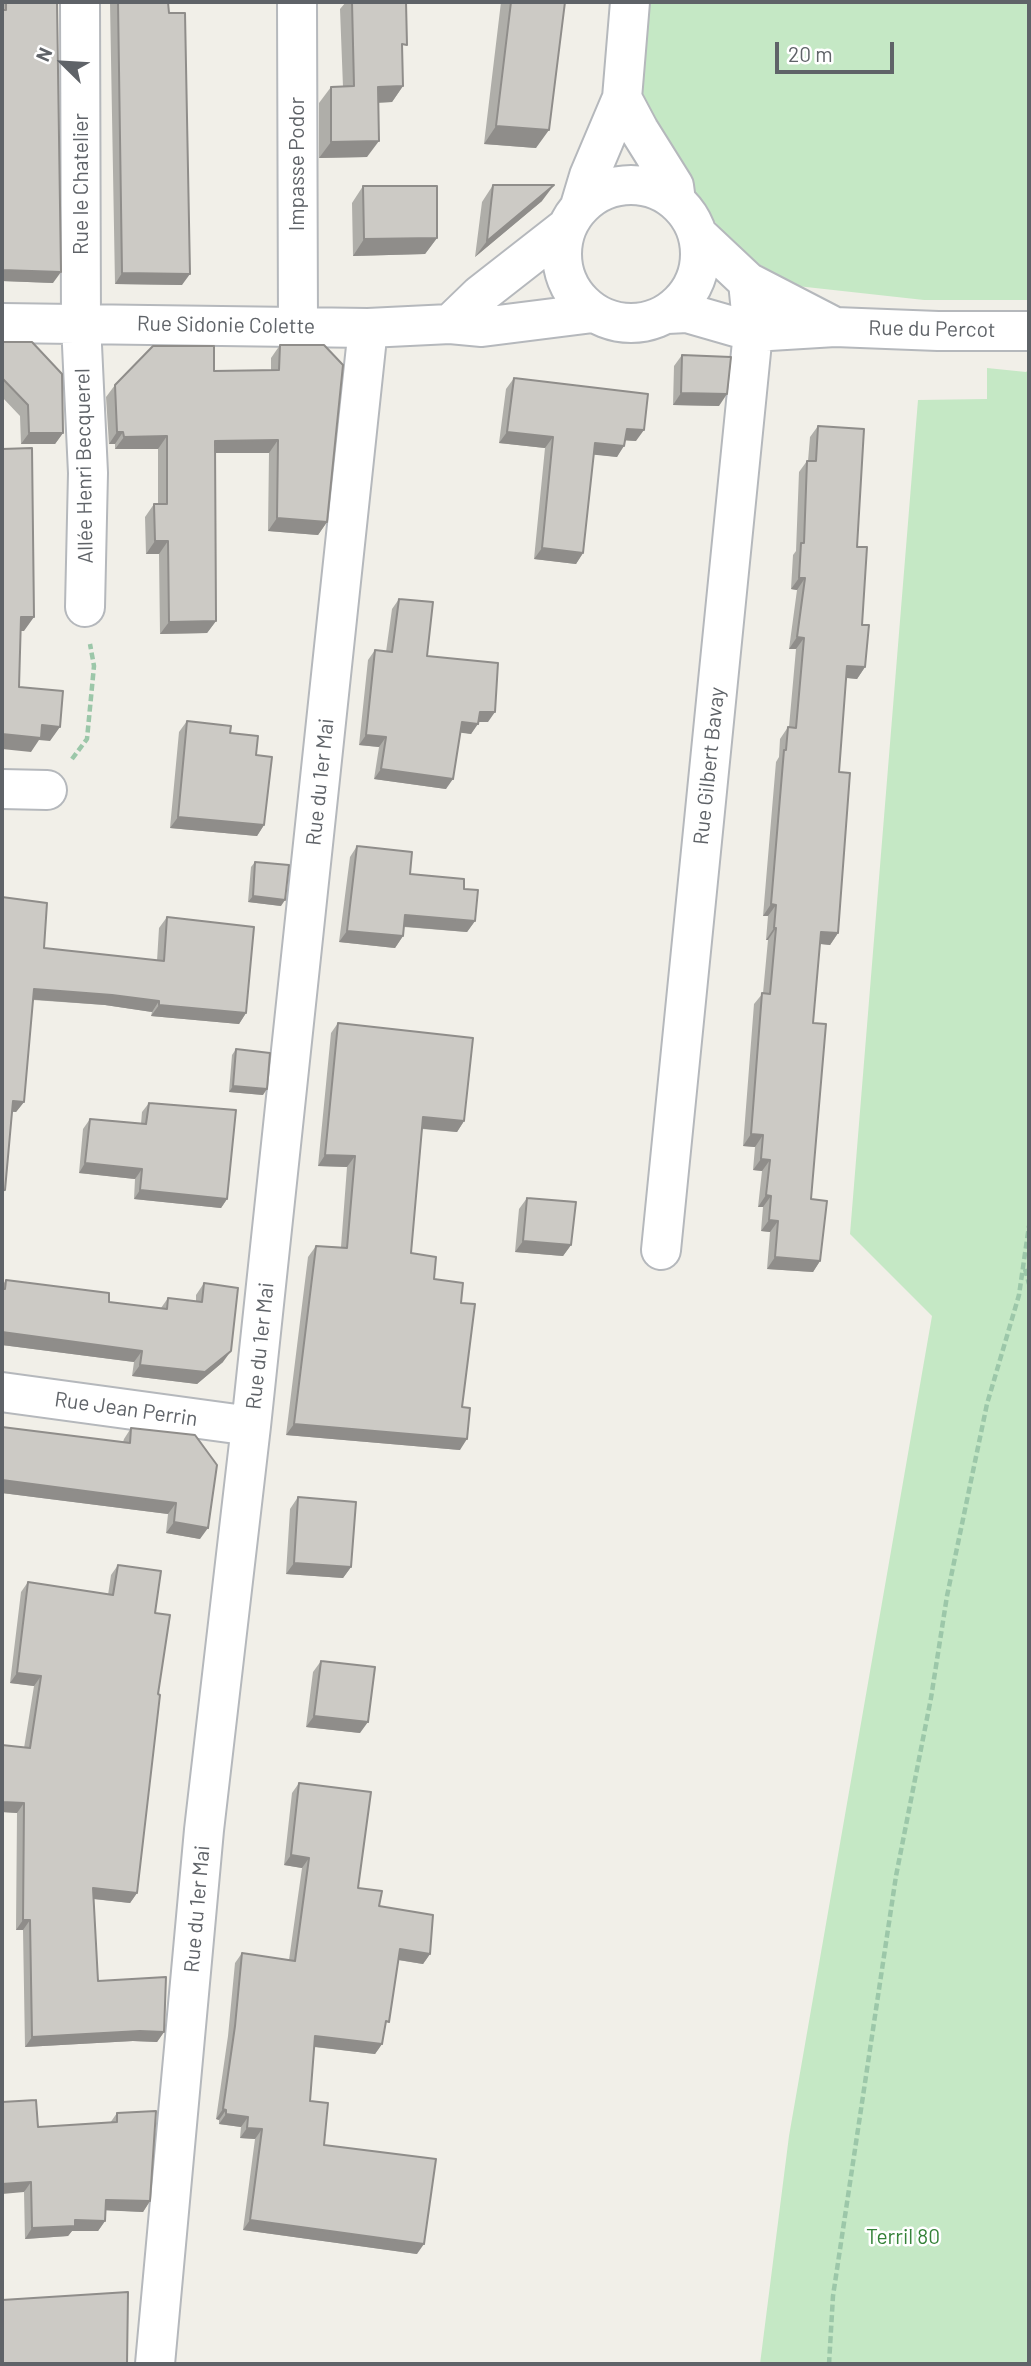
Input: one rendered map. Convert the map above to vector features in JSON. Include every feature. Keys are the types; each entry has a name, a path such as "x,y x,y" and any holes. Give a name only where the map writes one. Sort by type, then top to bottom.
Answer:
{"street":[{"name":"Rue le Chatelier","path":"80,2 81,324"},
{"name":"Impasse Podor","path":"297,2 298,327"},
{"path":"450,324 480,295 573,216 597,193 617,186 638,184 658,190 676,201 690,217 698,235 700,258 695,280 684,299 667,314 643,323 617,323 593,313 575,296 564,274 561,250 573,216 589,176 622,98 630,2"},
{"path":"622,98 674,186 676,201"},
{"name":"Rue du Percot","path":"698,235 748,282 835,327"},
{"name":"Rue Gilbert Bavay","path":"661,1250 753,332 748,282"},
{"name":"Rue Sidonie Colette","path":"2,323 368,328 450,324 482,327 593,313"},
{"name":"Rue du Percot","path":"667,314 687,313 753,332 835,327 1029,331"},
{"name":"Allée Henri Becquerel","path":"81,324 88,473 85,607"},
{"name":"Rue du 1er Mai","path":"155,2364 204,1830 251,1426 368,328"},
{"path":"2,789 47,790"},
{"name":"Rue Jean Perrin","path":"2,1392 251,1426"}],"path":[{"path":"47,790 87,739 94,666 85,607"},
{"path":"829,2364 833,2296 896,1875 931,1698 947,1595 987,1404 1019,1295 1029,1226"},
{"path":"1024,1265 1029,1284"}],"green space":[{"path":"649,2 1029,2 1029,300 924,300 797,286 738,252 689,188 638,99"},
{"name":"Terril 80","path":"987,368 1026,372 1029,369 1029,2364 760,2364 789,2136 932,1316 850,1234 918,400 987,399"}],"building":[{"path":"6,2 57,2 61,272 2,270 2,10 6,10"},
{"path":"118,2 168,2 169,13 185,13 190,274 122,273"},
{"path":"352,2 406,2 407,45 402,44 403,86 378,87 379,141 331,142 331,87 354,86"},
{"path":"511,2 565,2 549,130 496,126"},
{"path":"493,185 554,185 487,241"},
{"path":"363,186 437,186 437,238 364,239"},
{"path":"2,342 32,342 62,374 63,433 29,433 28,405 2,378"},
{"path":"280,345 324,345 343,365 327,522 277,518 278,440 215,441 216,621 169,622 168,541 155,541 154,504 167,504 167,436 124,437 123,432 117,432 115,385 153,346 214,346 214,371 279,370"},
{"path":"682,355 731,357 727,394 681,393"},
{"path":"514,378 648,394 644,430 627,429 624,446 595,443 583,553 542,548 553,437 507,432"},
{"path":"818,426 864,429 857,547 867,547 862,625 869,625 865,667 847,666 839,772 850,773 838,933 821,932 813,1023 826,1024 811,1199 827,1201 820,1261 775,1257 778,1221 769,1220 771,1196 766,1195 770,1160 761,1159 763,1135 751,1134 762,993 770,994 776,928 776,905 771,904 784,750 788,727 796,728 804,638 797,637 805,578 799,578 801,543 804,543 807,461 816,461"},
{"path":"32,448 34,617 21,617 19,687 63,691 60,727 42,725 41,738 2,734 2,449"},
{"path":"399,599 433,602 427,656 498,663 495,712 480,712 478,724 462,722 453,779 381,769 386,737 366,735 375,650 392,652"},
{"path":"187,721 231,726 230,733 258,736 256,755 272,757 264,825 178,817"},
{"path":"357,846 412,852 410,874 464,879 464,889 478,890 475,921 405,915 403,936 347,931"},
{"path":"255,862 289,865 285,900 253,896"},
{"path":"2,897 47,903 44,948 164,961 167,917 254,927 246,1013 159,1005 159,1001 112,995 34,989 24,1102 13,1101 5,1190 2,1190"},
{"path":"338,1023 473,1038 464,1121 423,1117 411,1253 436,1257 434,1279 463,1283 461,1303 475,1304 462,1407 470,1408 467,1439 294,1424 316,1246 347,1248 355,1156 325,1155"},
{"path":"236,1049 270,1053 267,1089 233,1086"},
{"path":"149,1103 236,1110 227,1199 140,1190 142,1169 85,1163 90,1119 146,1124"},
{"path":"527,1198 576,1202 571,1245 523,1241"},
{"path":"6,1280 109,1293 109,1302 167,1309 168,1298 202,1302 204,1283 238,1288 231,1351 205,1372 140,1365 142,1351 2,1332 2,1289 5,1289"},
{"path":"2,1427 130,1443 131,1428 195,1435 217,1465 208,1528 174,1522 176,1503 2,1480"},
{"path":"298,1497 356,1502 351,1567 294,1563"},
{"path":"118,1565 161,1571 155,1613 170,1615 158,1694 137,1893 93,1888 98,1981 166,1977 164,2032 32,2037 30,1920 23,1920 24,1803 2,1802 2,1745 30,1748 41,1676 17,1673 28,1582 113,1595"},
{"path":"321,1661 375,1667 368,1722 314,1716"},
{"path":"299,1783 371,1792 358,1888 382,1891 379,1906 433,1915 430,1954 400,1949 389,2022 386,2021 382,2044 315,2036 310,2101 328,2103 324,2145 436,2159 424,2244 250,2220 262,2129 247,2128 248,2117 226,2114 223,2109 242,1953 295,1961 309,1858 291,1855"},
{"path":"36,2100 38,2127 117,2122 117,2113 156,2111 150,2201 106,2200 105,2221 75,2220 75,2226 32,2228 31,2182 2,2184 2,2102"},
{"path":"128,2292 127,2364 2,2364 2,2300"}]}
